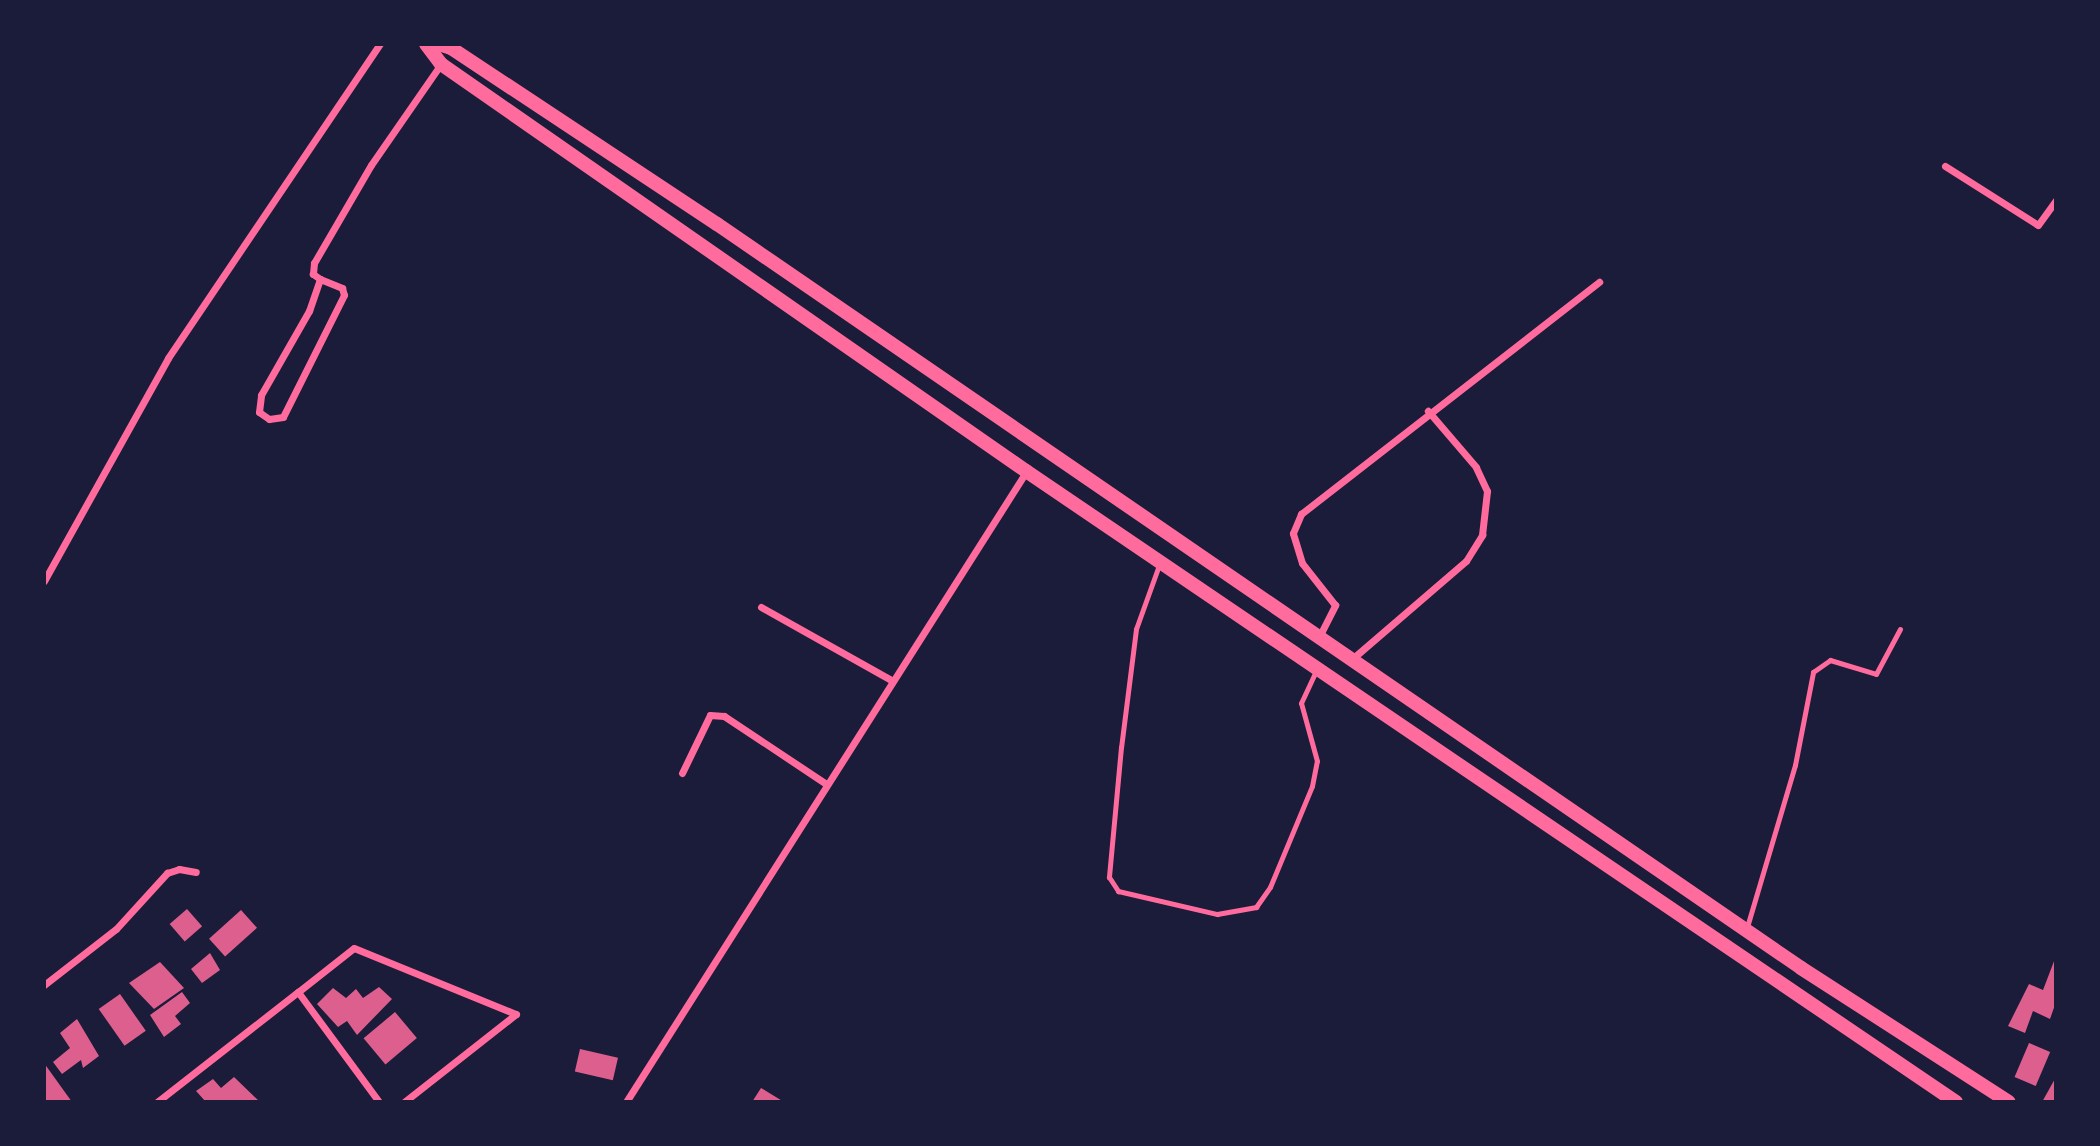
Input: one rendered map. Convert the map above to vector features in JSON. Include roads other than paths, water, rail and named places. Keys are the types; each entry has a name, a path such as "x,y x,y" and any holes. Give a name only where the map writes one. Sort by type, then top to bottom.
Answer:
{"main road":[{"path":"426,44 441,64 1026,471 1956,1102"},
{"path":"439,44 452,48 965,392 1746,930 2010,1102"}],"street":[{"path":"44,581 168,358 380,44"},
{"path":"320,279 309,311 261,395 259,412 269,419 283,417 344,295 342,288 320,279 312,270 325,243 441,64"},
{"path":"1945,166 2038,226 2056,200"},
{"path":"1319,637 1335,605 1302,564 1293,533 1301,514 1428,411 1599,282"},
{"path":"1352,660 1466,561 1482,535 1487,491 1476,467 1428,411"},
{"path":"625,1102 825,783 1026,471"},
{"path":"761,607 891,680"},
{"path":"682,773 710,715 724,716 825,783"},
{"path":"44,985 116,929 167,873 179,869 196,872"},
{"path":"157,1102 354,948 516,1014 404,1102"},
{"path":"298,992 379,1102"}],"lane":[{"path":"1160,562 1136,629 1121,747 1109,877 1118,891 1217,914 1256,907 1270,887 1312,786 1317,761 1301,703 1317,669"},
{"path":"1746,930 1795,765 1813,672 1830,660 1876,674 1885,664 1900,629"}]}
